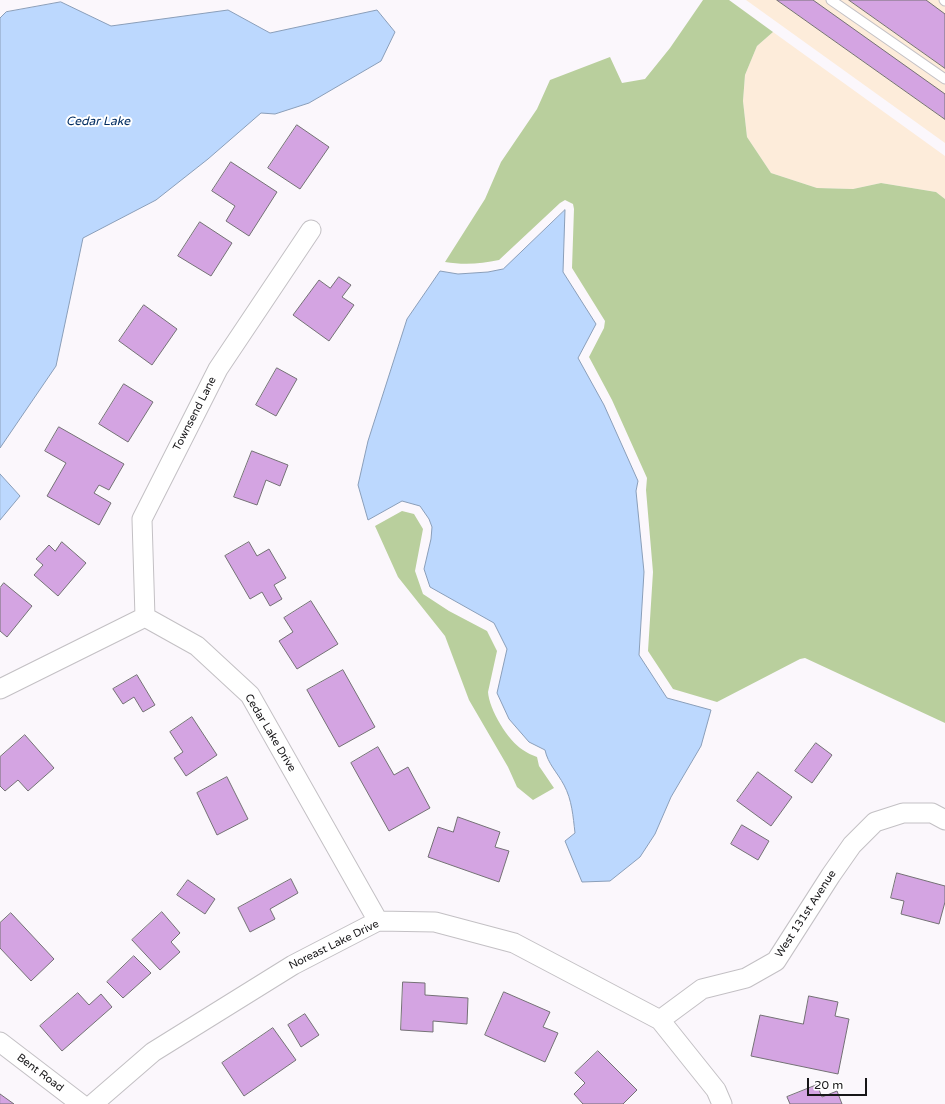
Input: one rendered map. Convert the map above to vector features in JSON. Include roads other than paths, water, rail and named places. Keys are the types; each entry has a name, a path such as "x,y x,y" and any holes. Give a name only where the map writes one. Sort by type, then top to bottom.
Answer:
{"street":[{"name":"Townsend Lane","path":"145,617 142,519 218,369 311,230"},
{"path":"0,689 145,617"},
{"name":"Cedar Lake Drive","path":"145,617 197,646 250,695 378,921"},
{"name":"West 131st Avenue","path":"660,1020 702,989 746,978 776,961 852,845 876,822 903,813 932,813 945,820"},
{"name":"Noreast Lake Drive","path":"93,1104 153,1052 293,965 378,921 435,922 514,943 660,1020 716,1090 722,1104"},
{"name":"Bent Road","path":"0,1042 81,1104"}],"lane":[{"path":"832,0 945,79"}],"water":[{"name":"Cedar Lake","path":"61,2 111,26 228,10 270,33 377,10 395,32 381,61 309,103 275,114 261,113 208,159 156,200 83,238 56,366 0,448 0,18 6,12"},
{"path":"565,210 563,272 596,324 578,358 604,405 638,481 636,491 644,572 639,655 667,698 711,710 701,746 671,797 655,834 640,857 610,881 582,882 565,841 575,833 572,808 567,791 550,764 545,750 529,742 509,719 497,693 507,649 494,623 430,587 424,569 431,539 432,527 429,519 420,506 402,501 368,520 358,485 368,441 407,319 440,271 458,274 488,272 503,269"},
{"path":"0,474 20,496 0,520"}]}
